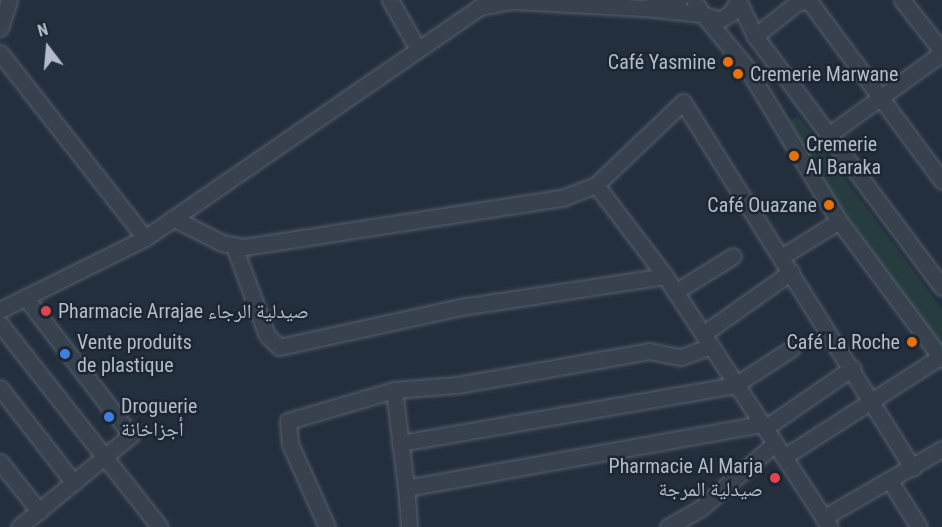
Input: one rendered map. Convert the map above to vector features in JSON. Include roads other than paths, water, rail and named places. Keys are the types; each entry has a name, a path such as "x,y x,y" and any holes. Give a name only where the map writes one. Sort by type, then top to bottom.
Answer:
{"street":[{"path":"0,28 9,0"},
{"path":"390,0 418,49"},
{"path":"645,8 679,0"},
{"path":"668,527 701,508 779,450 941,358 838,220 747,68 694,0"},
{"path":"0,310 145,238 418,49 494,2 645,8 725,18 738,0 755,36 827,136 940,281"},
{"path":"827,136 942,52 903,0"},
{"path":"755,36 798,2 809,1 878,98 942,181"},
{"path":"0,52 145,238"},
{"path":"173,218 234,246 498,210 562,198 596,185 683,102 872,399 913,468"},
{"path":"596,185 665,276 735,386 827,522 942,449"},
{"path":"781,257 838,220"},
{"path":"234,246 267,335 279,347 461,307 665,276"},
{"path":"675,292 733,256"},
{"path":"327,527 290,444 288,421 394,390 457,385 649,351 681,357 707,340 791,272"},
{"path":"19,527 128,439 129,429 25,297"},
{"path":"0,324 154,525"},
{"path":"400,443 735,386 791,349"},
{"path":"406,488 763,426 852,368"},
{"path":"0,388 74,483"},
{"path":"394,390 409,527"},
{"path":"0,462 39,511"},
{"path":"890,481 919,527"}],"place":[{"name":"Café Yasmine","path":"728,62"},
{"name":"Cremerie Marwane","path":"738,74"},
{"name":"Cremerie Al Baraka","path":"794,156"},
{"name":"Café Ouazane","path":"829,205"},
{"name":"Pharmacie Arrajae صيدلية الرجاء","path":"46,311"},
{"name":"Café La Roche","path":"912,342"},
{"name":"Vente produits de plastique","path":"65,354"},
{"name":"Droguerie أجزاخانة","path":"109,417"},
{"name":"Pharmacie Al Marja صيدلية المرجة","path":"775,478"}]}
